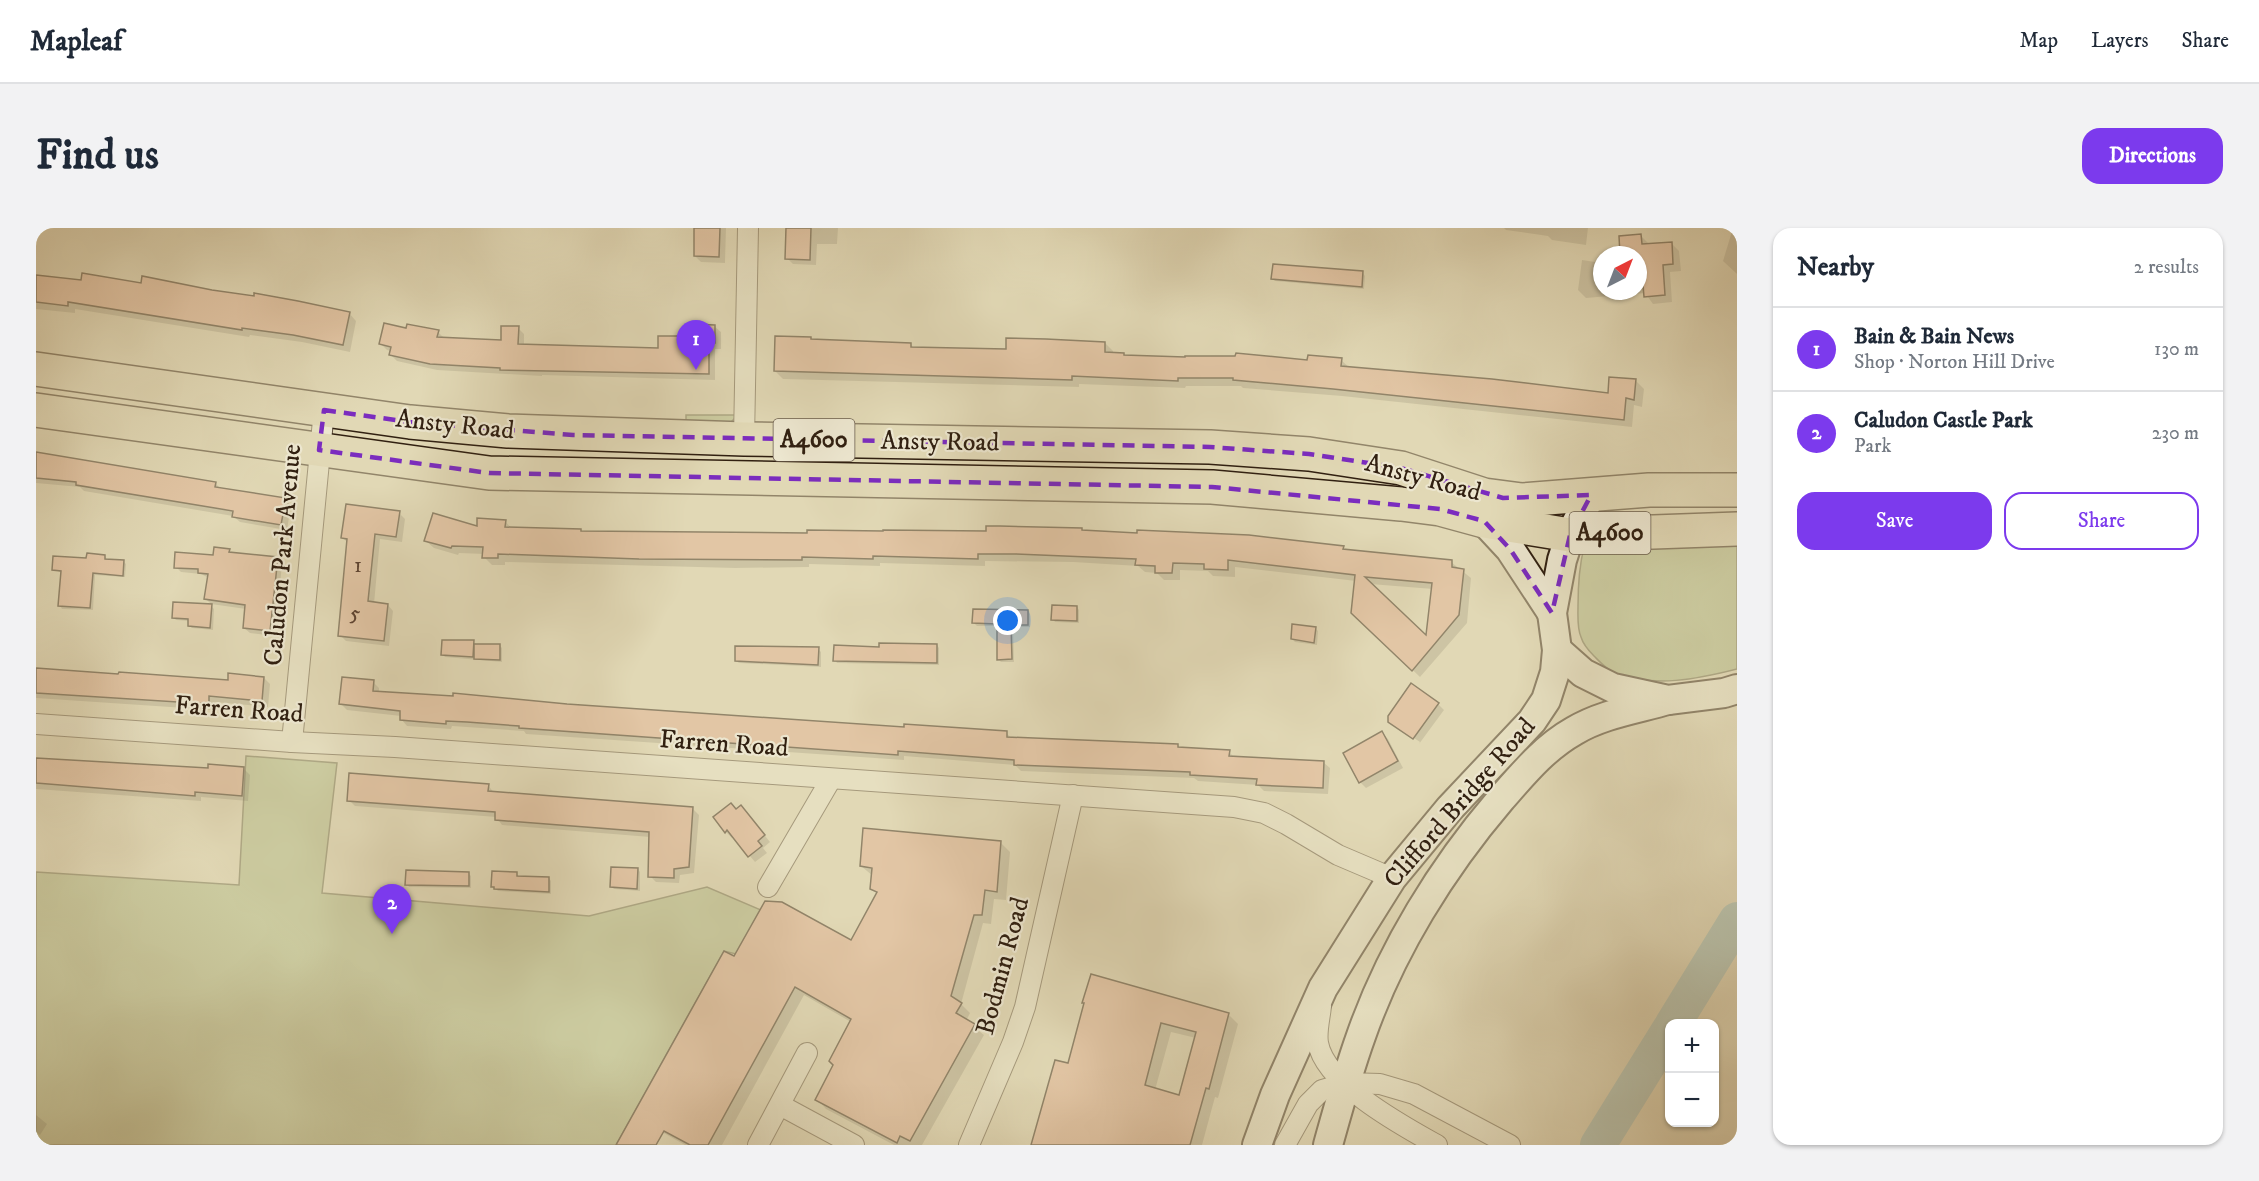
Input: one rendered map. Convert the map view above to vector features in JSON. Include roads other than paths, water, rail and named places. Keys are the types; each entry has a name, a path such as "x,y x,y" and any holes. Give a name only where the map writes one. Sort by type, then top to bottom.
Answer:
{"highway":[{"name":"Ansty Road","path":"36,369 410,422 508,431 744,439 1210,447 1309,454 1401,468 1484,495 1503,498 1522,500 1591,495"},
{"name":"Ansty Road","path":"36,410 489,473 1212,487 1401,504 1440,509 1478,520"},
{"path":"744,439 744,448 750,458 761,463 801,463 872,471 927,482"},
{"name":"A4600","path":"1591,495 1649,490 1737,490"},
{"name":"A4600","path":"1478,520 1570,535 1737,529"}],"main road":[{"path":"1552,613 1562,560 1570,535 1591,495"},
{"path":"1478,520 1510,549 1552,613"},
{"name":"Clifford Bridge Road","path":"1257,1145 1275,1095 1323,988 1392,878 1450,808 1532,721 1549,693 1555,672 1557,650 1552,613"},
{"path":"1557,650 1583,673 1613,688 1668,700 1724,693 1737,689"},
{"name":"Clifford Bridge Road","path":"1328,1145 1361,1036 1386,974 1422,909 1487,816 1538,757 1572,731 1597,719 1668,700"}],"street":[{"path":"744,439 748,228"},
{"name":"Caludon Park Avenue","path":"292,742 324,410"},
{"name":"Farren Road","path":"36,724 292,742 406,747 1234,807 1263,813 1338,855 1392,878"},
{"path":"768,887 831,779"},
{"name":"Bodmin Road","path":"969,1145 1013,1042 1025,1007 1073,795"},
{"path":"1323,988 1318,1042 1327,1067 1387,1116 1437,1145"},
{"path":"758,1145 807,1053"},
{"path":"1285,1145 1308,1104 1322,1090 1346,1083 1380,1084 1414,1094 1510,1145"},
{"path":"780,1105 854,1145"}],"waterway":[{"path":"1676,1019 1737,920"},
{"path":"1598,1145 1665,1037"}],"place":[{"name":"Bain & Bain News","path":"696,370"},
{"name":"Caludon Castle Park","path":"392,934"}]}
